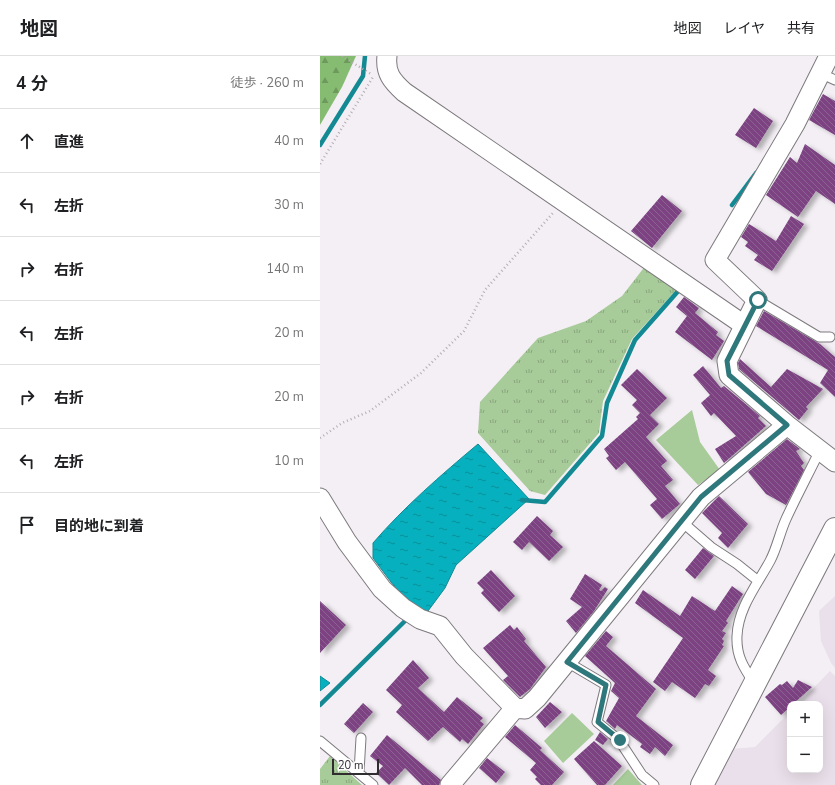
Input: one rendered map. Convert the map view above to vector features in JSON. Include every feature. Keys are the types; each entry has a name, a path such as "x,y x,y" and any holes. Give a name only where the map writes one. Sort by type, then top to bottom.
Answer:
{"street":[{"path":"387,56 386,67 391,81 404,92 744,325"},
{"path":"829,56 828,77 795,124 715,260 758,300 727,361 729,375 787,425 835,462"},
{"path":"320,498 382,589 403,608 420,619 440,626 464,656 515,708 525,709 533,702 567,662 701,497 787,425"},
{"path":"702,785 835,529"},
{"path":"450,785 515,708"}],"lane":[{"path":"758,300 819,337 830,337"},
{"path":"754,683 741,664 737,649 740,616 757,580 770,561 786,520 820,450"},
{"path":"681,521 711,547 757,580"},
{"path":"567,662 606,685 598,722 620,740 642,775 654,785"},
{"path":"359,772 361,738"},
{"path":"320,741 374,785"}],"path":[{"path":"320,164 374,76 342,56"},
{"path":"320,438 342,423 370,411 421,373 464,331 486,290 564,202"}],"shaded area":[{"path":"835,596 835,668 831,663 821,641 819,611"},
{"path":"830,671 835,676 835,785 713,785 732,749 755,747 787,715 787,773 823,773 823,701 801,701"}],"green space":[{"path":"320,56 356,56 342,87 320,125"},
{"path":"646,265 679,287 632,339 603,401 599,433 545,495 530,491 478,433 480,402 538,338 586,321 622,296"},
{"path":"692,410 700,442 720,470 698,485 656,440"},
{"path":"572,713 594,734 563,763 544,741"},
{"path":"330,756 362,785 320,785 320,769"},
{"path":"628,769 642,785 613,785"}],"water":[{"path":"478,444 529,499 456,565 445,588 428,611 420,613 409,606 373,558 373,543 410,504"},
{"path":"320,676 330,683 320,691"}],"building":[{"path":"823,94 835,101 835,135 809,120"},
{"path":"754,108 773,121 756,148 735,135"},
{"path":"805,144 835,165 835,204 816,191 798,217 766,195 790,157 797,163"},
{"path":"662,195 682,211 652,248 631,231"},
{"path":"791,216 804,224 772,271 754,260 758,255 745,246 748,242 741,237 749,224 776,241"},
{"path":"684,297 699,308 695,313 718,332 716,335 724,341 712,360 675,332 687,316 676,307"},
{"path":"764,311 820,344 835,357 835,397 820,383 828,370 756,326"},
{"path":"740,359 771,387 787,369 823,389 806,407 808,409 799,420 739,369 738,363"},
{"path":"703,366 721,388 724,386 760,416 758,418 766,426 724,463 715,449 736,436 714,413 711,416 701,403 710,395 693,375"},
{"path":"637,369 667,398 650,415 659,424 646,437 667,461 661,466 673,480 665,486 680,504 662,519 650,505 657,499 625,462 616,470 606,458 609,456 604,449 638,419 636,417 640,413 632,405 637,400 621,385"},
{"path":"787,439 800,449 796,451 804,463 801,466 804,470 786,505 766,494 748,472"},
{"path":"719,496 748,524 728,548 718,538 722,533 702,513"},
{"path":"537,516 553,531 550,535 563,547 549,561 529,542 522,550 513,542"},
{"path":"703,548 714,556 695,579 685,570"},
{"path":"491,570 515,596 499,612 481,593 484,590 477,583"},
{"path":"585,574 602,585 599,590 601,591 605,587 608,589 594,611 576,633 566,621 582,607 570,599"},
{"path":"732,586 743,594 726,621 728,623 722,631 726,633 722,639 724,641 722,645 724,646 708,670 716,676 709,686 705,684 695,698 672,682 665,691 653,682 683,638 635,603 643,590 680,616 692,596 715,611"},
{"path":"320,601 346,625 320,653"},
{"path":"510,625 514,630 517,627 526,639 524,641 546,667 530,689 520,697 503,680 508,676 483,648"},
{"path":"606,631 613,637 606,646 656,689 636,716 673,745 665,756 655,747 650,754 640,747 642,744 617,725 615,729 606,721 619,698 611,691 615,683 585,656"},
{"path":"413,660 429,678 418,688 444,712 457,697 483,718 480,721 484,724 468,744 462,739 460,742 443,727 428,741 396,712 402,705 386,690"},
{"path":"798,680 812,687 796,701 787,701 787,710 781,715 765,697 780,684 782,685 787,681 793,688"},
{"path":"550,702 562,712 545,728 536,717"},
{"path":"363,703 373,712 354,733 344,724"},
{"path":"515,725 542,748 540,750 564,772 552,785 541,785 535,779 537,777 530,770 536,763 505,737"},
{"path":"600,732 608,739 603,745 595,740"},
{"path":"387,735 441,780 439,785 422,785 405,768 389,785 376,773 383,766 370,756"},
{"path":"594,741 622,766 605,785 597,785 574,759"},
{"path":"487,758 505,772 496,783 479,768"}],"waterway":[{"path":"320,145 363,76 365,56"},
{"path":"732,205 756,173"},
{"path":"522,500 545,502 602,436 607,403 635,340 680,289"},
{"path":"320,705 408,618"}],"route":[{"path":"620,740 598,722 606,685 567,662 701,497 787,425 729,375 727,361 758,300"}]}
